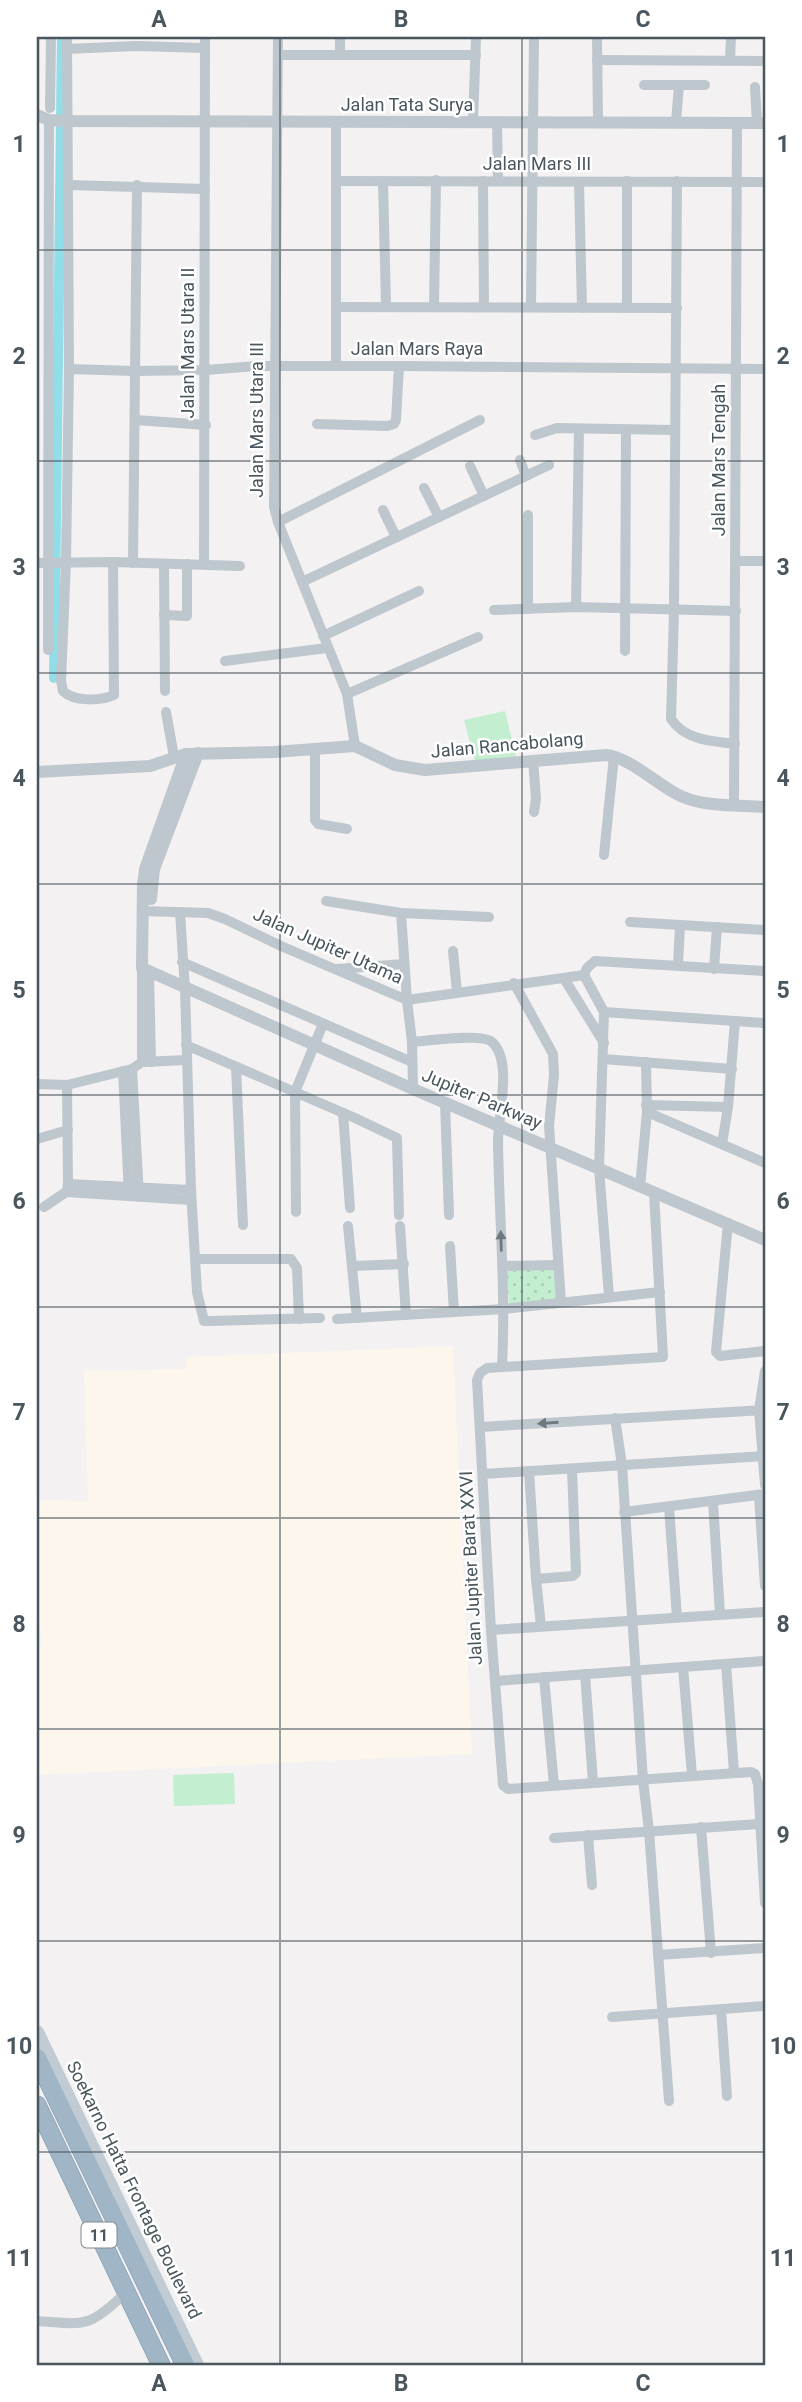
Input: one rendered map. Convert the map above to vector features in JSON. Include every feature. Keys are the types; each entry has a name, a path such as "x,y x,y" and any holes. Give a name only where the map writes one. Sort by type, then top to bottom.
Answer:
{"highway":[{"name":"11","path":"37,2058 185,2365"},
{"name":"11","path":"38,2115 162,2365"},
{"path":"144,2281 166,2301"}],"main road":[{"name":"Soekarno Hatta Frontage Boulevard","path":"37,2032 197,2365"},
{"path":"38,2115 153,2365"}],"street":[{"path":"51,37 43,117 53,562 61,688 71,698 113,697 113,562"},
{"path":"48,650 69,369 67,37"},
{"name":"Jalan Mars Utara III","path":"278,37 274,508 347,694 355,746"},
{"path":"340,37 340,55"},
{"path":"473,122 476,37"},
{"path":"531,307 530,182 534,37"},
{"path":"597,37 598,122"},
{"path":"730,60 731,37"},
{"path":"66,49 136,42 205,42"},
{"name":"Jalan Mars Utara II","path":"204,564 205,42"},
{"path":"278,55 476,55"},
{"path":"597,60 765,61"},
{"path":"644,85 705,85"},
{"path":"676,122 679,85"},
{"path":"755,87 761,123"},
{"name":"Jalan Tata Surya","path":"43,117 67,121 761,123"},
{"path":"336,122 336,366"},
{"path":"498,122 498,181"},
{"name":"Jalan Mars Tengah","path":"734,802 737,122"},
{"path":"434,306 436,180"},
{"name":"Jalan Mars III","path":"337,181 765,182"},
{"path":"383,181 386,306"},
{"path":"483,181 484,307"},
{"path":"579,181 582,308"},
{"path":"627,181 627,308"},
{"path":"677,181 671,715 674,724 698,739 735,744"},
{"path":"69,185 205,189"},
{"path":"133,563 137,186"},
{"path":"337,307 677,308"},
{"path":"37,365 50,365"},
{"name":"Jalan Mars Raya","path":"69,369 135,371 275,366 399,366 765,369"},
{"path":"317,424 394,424 399,366"},
{"path":"135,420 206,425"},
{"path":"278,522 480,420"},
{"path":"535,435 556,428 674,430"},
{"path":"576,607 579,429"},
{"path":"625,651 626,430"},
{"path":"520,460 526,476"},
{"path":"302,582 549,465"},
{"path":"470,466 484,496"},
{"path":"424,488 439,517"},
{"path":"383,510 396,537"},
{"path":"527,515 528,609"},
{"path":"736,561 765,561"},
{"path":"53,562 240,566"},
{"path":"164,564 165,691"},
{"path":"164,615 187,616 187,564"},
{"path":"323,636 419,591"},
{"path":"494,610 576,607 736,611"},
{"path":"347,694 478,637"},
{"path":"225,661 327,648"},
{"path":"134,1191 137,1066 145,970 147,886 186,755 166,712"},
{"path":"37,772 150,766 186,755 355,746"},
{"name":"Jalan Rancabolang","path":"355,746 395,765 418,769 614,756"},
{"path":"315,750 315,820 318,824 347,829"},
{"path":"604,855 614,756 680,796 692,800 765,807"},
{"path":"533,760 536,799 534,812"},
{"path":"326,901 401,913 489,917"},
{"name":"Jalan Jupiter Utama","path":"146,911 208,913 407,1000 565,979 584,975 595,961 678,965"},
{"path":"180,912 191,1195 197,1292 204,1321 320,1318"},
{"path":"401,913 412,1042 413,1089"},
{"path":"630,922 765,930"},
{"path":"680,925 678,965 765,971"},
{"path":"714,969 717,927"},
{"path":"453,951 457,992"},
{"path":"182,962 412,1062"},
{"path":"334,969 404,964"},
{"name":"Jupiter Parkway","path":"145,970 765,1240"},
{"path":"584,975 604,1012 599,1168 609,1296"},
{"path":"565,979 604,1042"},
{"path":"514,984 553,1054 554,1075 549,1126 561,1302"},
{"path":"604,1012 765,1023"},
{"path":"722,1144 735,1021"},
{"path":"296,1212 295,1092 323,1024"},
{"path":"412,1042 483,1038 489,1040 502,1060 498,1141 504,1309 502,1367 663,1357 654,1193"},
{"path":"186,1045 343,1113 398,1140 406,1315"},
{"path":"603,1059 732,1069"},
{"path":"37,1084 67,1084 137,1066 186,1060"},
{"path":"640,1187 647,1108 646,1062"},
{"path":"236,1067 243,1224"},
{"path":"67,1084 67,1188"},
{"path":"445,1102 449,1215"},
{"path":"647,1108 728,1107"},
{"path":"647,1108 765,1163"},
{"path":"343,1113 350,1208"},
{"path":"37,1139 68,1130"},
{"path":"44,1206 67,1188 191,1195"},
{"path":"727,1223 716,1352 720,1356 765,1351"},
{"path":"349,1228 357,1318"},
{"path":"450,1247 454,1312"},
{"path":"195,1259 291,1259 297,1268 299,1319"},
{"path":"353,1266 404,1264"},
{"path":"502,1266 558,1265"},
{"path":"337,1319 504,1309 660,1292"},
{"name":"Jalan Jupiter Barat XXVI","path":"502,1367 487,1368 480,1373 477,1380 503,1786 508,1789 554,1785"},
{"path":"765,1371 765,1485"},
{"path":"480,1427 763,1410"},
{"path":"615,1418 622,1465 643,1780 669,2101"},
{"path":"483,1474 764,1457"},
{"path":"536,1579 573,1576 576,1573 572,1469"},
{"path":"529,1471 541,1626"},
{"path":"624,1512 762,1495 765,1586"},
{"path":"713,1502 720,1614"},
{"path":"669,1507 677,1617"},
{"path":"491,1630 765,1612"},
{"path":"495,1681 765,1661"},
{"path":"726,1664 734,1772"},
{"path":"683,1667 692,1775"},
{"path":"585,1674 593,1782"},
{"path":"544,1677 554,1785 734,1772 755,1774 762,1784 760,1824 765,1903"},
{"path":"554,1838 760,1824"},
{"path":"701,1827 710,1953"},
{"path":"588,1835 592,1885"},
{"path":"658,1955 765,1948"},
{"path":"612,2017 765,2006"},
{"path":"721,2009 727,2096"},
{"path":"37,2321 83,2323 101,2316 121,2297"}],"shaded area":[{"path":"453,1346 472,1754 37,1775 37,1645 41,1645 37,1500 88,1501 84,1371 185,1369 187,1357"}],"green space":[{"path":"505,711 516,756 475,762 464,720"},
{"path":"555,1268 558,1299 509,1305 507,1271"},
{"path":"234,1773 235,1804 174,1806 173,1775"}],"waterway":[{"path":"54,678 62,40"}]}
